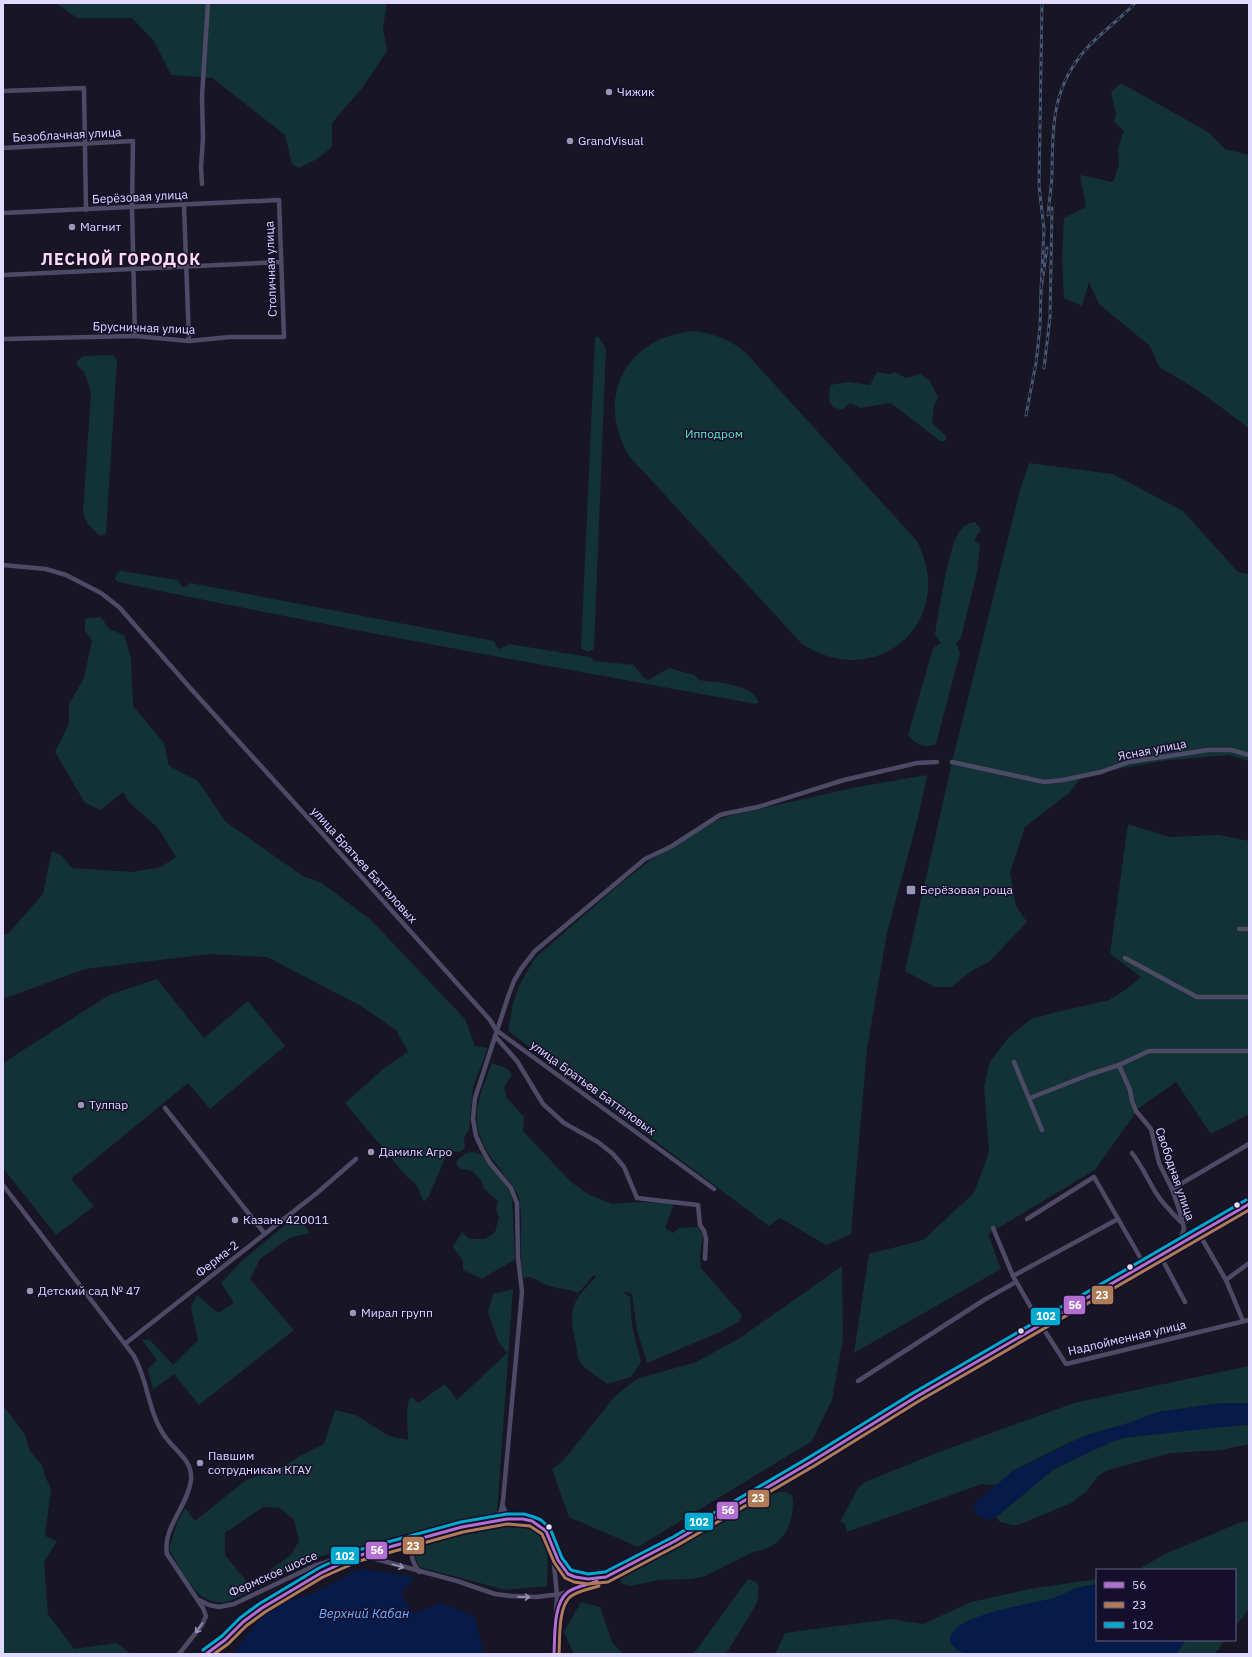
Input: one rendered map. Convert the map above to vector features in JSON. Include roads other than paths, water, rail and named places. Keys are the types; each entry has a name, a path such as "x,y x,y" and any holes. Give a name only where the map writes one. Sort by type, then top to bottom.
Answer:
{"street":[{"path":"202,184 202,96 208,3"},
{"path":"3,91 84,88 86,210"},
{"name":"Безоблачная улица","path":"3,148 133,141 132,207"},
{"name":"Берёзовая улица","path":"3,213 279,200"},
{"name":"Столичная улица","path":"279,200 284,337"},
{"path":"184,205 189,341"},
{"path":"132,207 135,336"},
{"path":"3,275 281,262"},
{"name":"Брусничная улица","path":"3,339 135,336 189,341 230,337 284,337"},
{"name":"улица Братьев Батталовых","path":"3,565 46,569 66,575 101,593 119,607 490,1020 496,1030 714,1189"},
{"name":"Ясная улица","path":"952,762 1044,782 1063,780 1101,772 1129,762 1208,750 1231,750 1249,755"},
{"path":"494,1521 501,1511 503,1501 522,1292 518,1258 517,1203 512,1188 490,1163 482,1149 476,1136 473,1119 475,1098 496,1030 514,981 535,951 645,859 672,846 715,818 728,813 758,807 844,780 917,763 937,762"},
{"path":"1239,929 1249,929"},
{"path":"1125,958 1198,997 1249,997"},
{"path":"495,1036 517,1060 543,1104 564,1123 598,1142 613,1154 624,1167 637,1198 698,1205 700,1225 706,1238 704,1259"},
{"path":"1030,1098 1119,1065 1149,1051 1249,1051"},
{"path":"1014,1062 1042,1130"},
{"name":"Свободная улица","path":"1119,1065 1130,1090 1136,1111 1151,1129 1159,1163 1172,1189 1183,1225 1180,1238 1173,1247"},
{"path":"165,1108 265,1234"},
{"path":"1172,1189 1249,1144"},
{"path":"1132,1153 1141,1164 1156,1194 1164,1205 1183,1225 1187,1232 1196,1233"},
{"name":"Ферма-2","path":"126,1343 317,1193 356,1159"},
{"path":"1027,1219 1094,1178 1144,1264"},
{"path":"3,1185 126,1343 140,1366 153,1415 164,1435 190,1465 191,1479 189,1489 169,1533 166,1545 167,1554 198,1600 206,1616 202,1625 179,1654"},
{"name":"Фермское шоссе","path":"206,1654 225,1640 243,1622 262,1608 321,1573 359,1555 457,1581 495,1594 524,1597 567,1593 606,1577 675,1540 811,1462 904,1404 1196,1233 1249,1204"},
{"path":"1013,1276 1118,1219"},
{"name":"Надпойменная улица","path":"993,1228 1016,1282 1066,1364 1249,1320"},
{"name":"Свободная улица","path":"1196,1233 1226,1280 1244,1321"},
{"path":"1160,1254 1185,1302"},
{"path":"1226,1280 1249,1263"},
{"path":"858,1381 984,1300 1016,1282"},
{"path":"503,1501 504,1511 508,1516 515,1519"},
{"name":"Фермское шоссе","path":"198,1600 209,1606 219,1607 234,1604 316,1565 462,1527 515,1519 532,1521 542,1527 549,1536 553,1550 561,1566 568,1574 575,1577 588,1579 606,1577"},
{"path":"419,1539 413,1548 412,1556 419,1572"},
{"name":"Фермское шоссе","path":"553,1550 557,1595 556,1620"},
{"path":"554,1654 556,1620 562,1602 567,1593"}],"water":[{"path":"1223,1403 1249,1403 1249,1424 1123,1438 1113,1441 1054,1469 996,1517 984,1519 975,1512 974,1506 977,1501 1013,1471 1087,1435 1129,1423 1158,1412"},
{"name":"Верхний Кабан","path":"359,1569 415,1577 401,1594 414,1614 441,1603 474,1616 484,1654 233,1654 263,1615 283,1602 315,1593"},
{"path":"1096,1584 1096,1641 1185,1641 1176,1654 965,1654 954,1647 951,1643 950,1637 956,1629 967,1622 998,1611 1056,1597 1079,1588"}],"railway":[{"path":"1042,3 1039,186 1044,229 1041,290 1047,248"},
{"path":"1048,215 1052,183 1054,122 1066,78 1086,49 1135,3"},
{"path":"1044,368 1050,317 1052,208"},
{"path":"1026,415 1036,363 1040,327 1041,290"}],"place":[{"name":"Чижик","path":"609,92"},
{"name":"GrandVisual","path":"570,141"},
{"name":"Магнит","path":"72,227"},
{"name":"Берёзовая роща","path":"911,890"},
{"name":"Тулпар","path":"81,1105"},
{"name":"Дамилк Агро","path":"371,1152"},
{"name":"Казань 420011","path":"235,1220"},
{"name":"Детский сад № 47","path":"30,1291"},
{"name":"Мирал групп","path":"353,1313"},
{"name":"Павшим сотрудникам КГАУ","path":"200,1463"}],"district":[{"name":"ЛЕСНОЙ ГОРОДОК","path":"121,259"}],"park label":[{"name":"Ипподром","path":"714,434"}]}
